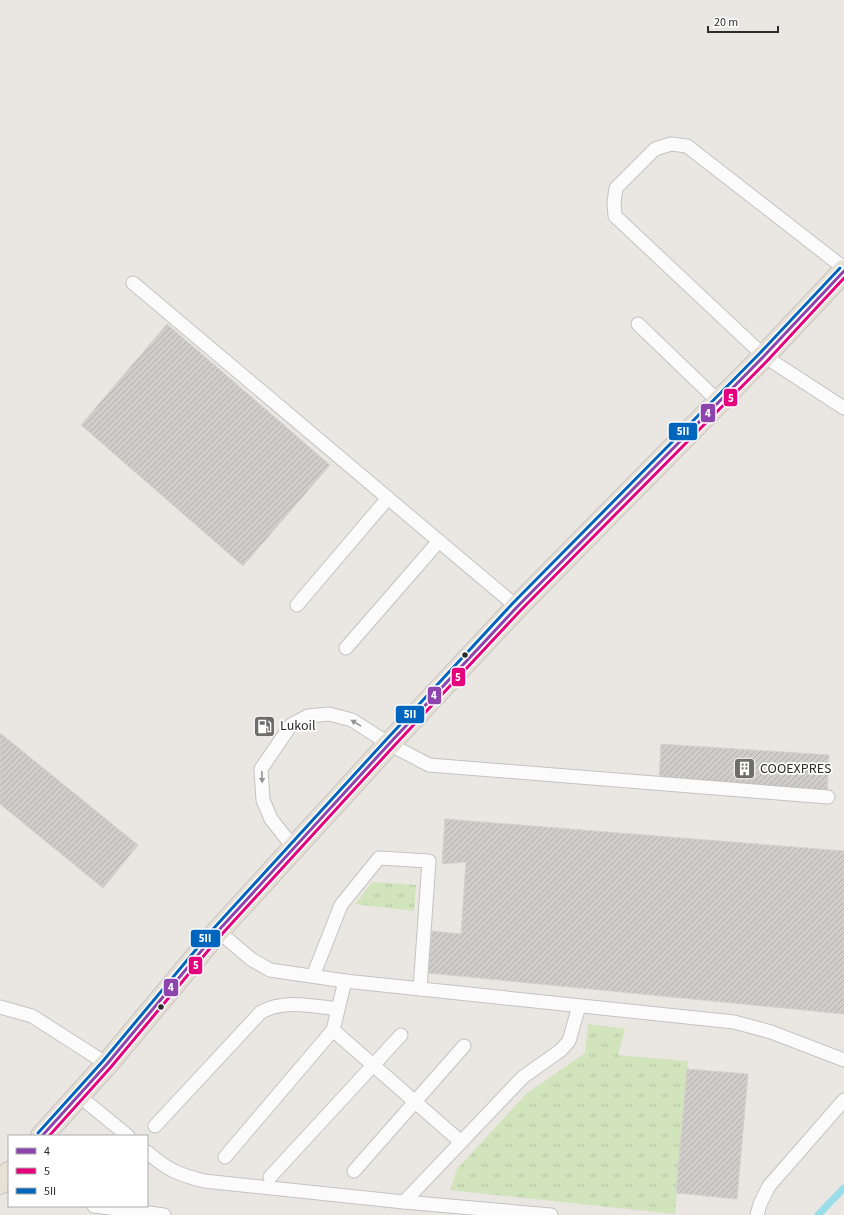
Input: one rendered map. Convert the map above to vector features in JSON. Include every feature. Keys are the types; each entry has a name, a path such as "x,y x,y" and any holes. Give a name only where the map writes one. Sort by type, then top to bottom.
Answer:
{"main road":[{"path":"43,1135 107,1064 218,931 389,744 517,607 764,356 844,269"}],"lane":[{"path":"844,269 687,146 671,144 655,148 616,188 614,202 615,216 764,356 844,408"},
{"path":"133,283 517,607"},
{"path":"638,324 719,402"},
{"path":"297,605 388,498"},
{"path":"346,648 439,541"},
{"path":"294,848 271,819 263,800 261,769 291,725 308,716 329,714 352,720 389,744 430,764 828,797"},
{"path":"313,976 342,905 379,858 429,861 420,989"},
{"path":"218,931 258,964 270,970 344,981 734,1022 771,1032 844,1060"},
{"path":"225,1157 333,1030 344,981"},
{"path":"155,1126 261,1012 273,1005 286,1003 338,1009"},
{"path":"404,1202 523,1078 561,1050 568,1041 579,1006"},
{"path":"0,1007 32,1016 107,1064"},
{"path":"333,1030 461,1142"},
{"path":"270,1177 401,1035"},
{"path":"354,1171 464,1046"},
{"path":"78,1095 127,1135"},
{"path":"757,1215 760,1204 769,1186 844,1100"},
{"path":"148,1153 179,1175 204,1181 404,1202 551,1215"},
{"path":"102,1207 164,1215"}],"green space":[{"path":"372,882 416,885 414,911 355,904"},
{"path":"588,1024 625,1029 618,1055 688,1061 675,1214 450,1190 457,1169 526,1094 585,1053"}],"building":[{"path":"167,324 330,465 243,566 81,425"},
{"path":"0,733 138,845 103,888 0,804"},
{"name":"COOEXPRES","path":"661,744 829,755 827,793 659,782"},
{"path":"445,819 844,851 844,1014 428,973 432,931 461,934 466,862 442,864"},
{"path":"687,1069 748,1074 737,1199 676,1193"}],"waterway":[{"path":"818,1215 844,1188"}],"transit line":[{"name":"5II","path":"38,1133 103,1061 214,928 385,741 513,603 760,353 840,268"},
{"name":"4","path":"43,1135 107,1064 218,931 389,744 517,607 764,356 844,271"},
{"name":"5","path":"50,1135 111,1067 222,934 393,747 521,610 768,360 844,278"}],"place":[{"name":"Lukoil","path":"265,726"},
{"name":"COOEXPRES","path":"744,769"}]}
